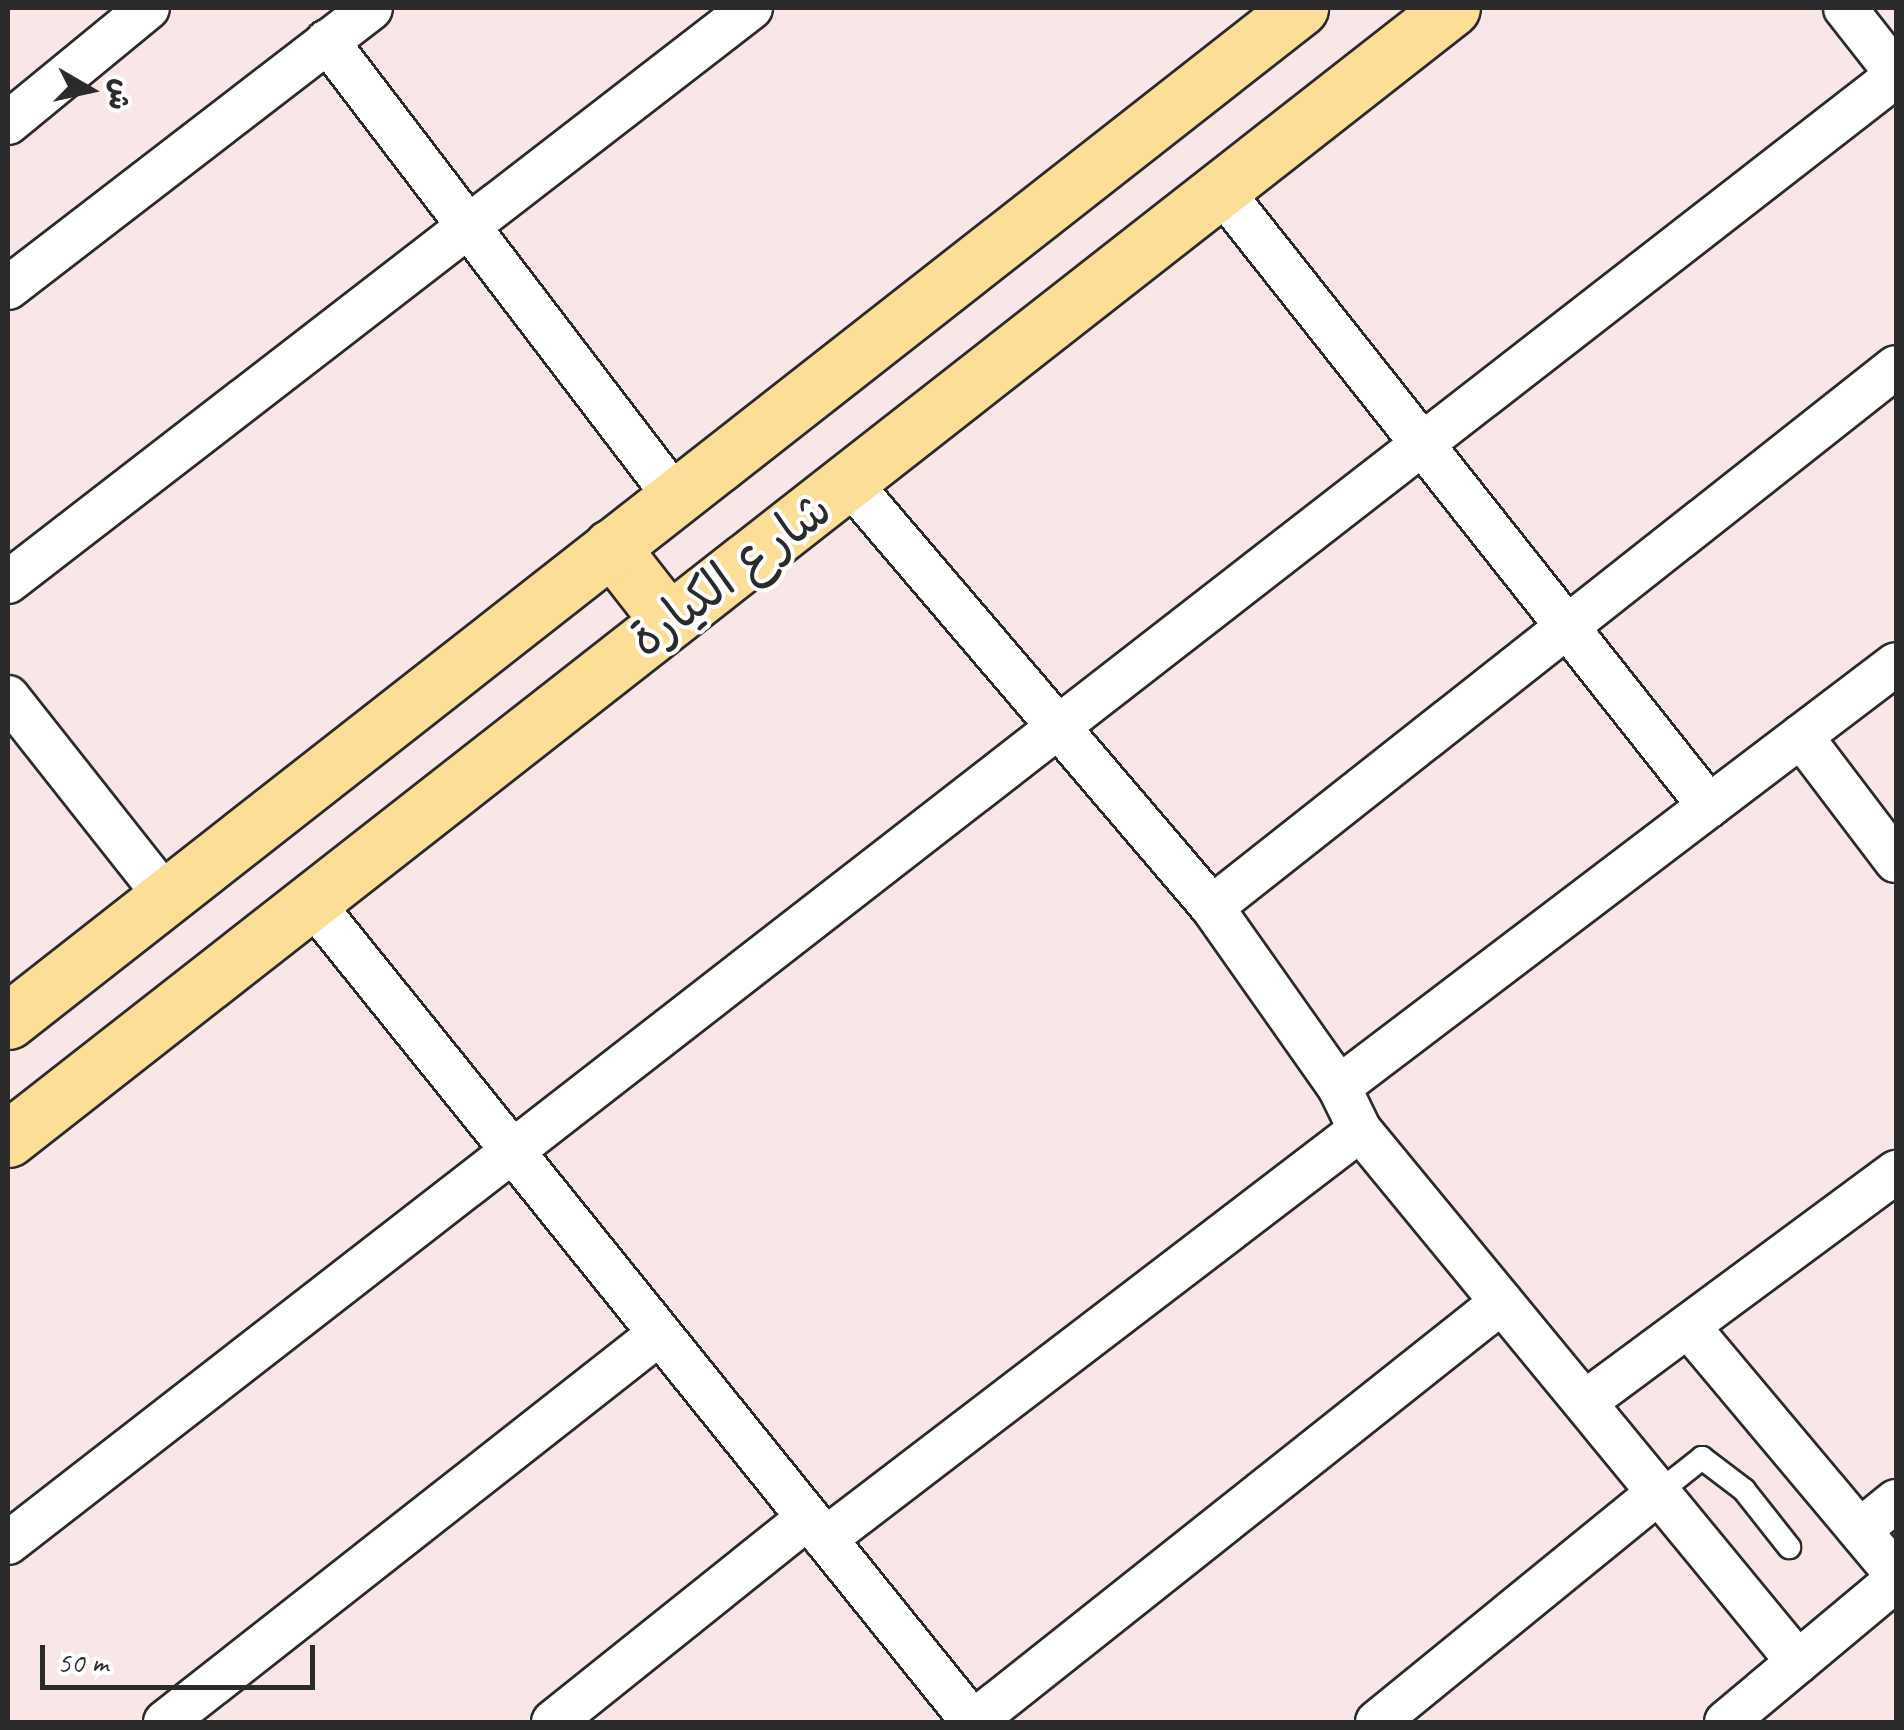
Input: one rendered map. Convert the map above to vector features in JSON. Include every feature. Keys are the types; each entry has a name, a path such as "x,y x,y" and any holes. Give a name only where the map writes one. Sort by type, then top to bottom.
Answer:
{"main road":[{"name":"شارع الكيارة","path":"8,1020 1300,8"},
{"name":"شارع الكيارة","path":"8,1140 1452,8"},
{"path":"611,547 668,620"}],"street":[{"path":"8,123 148,8"},
{"path":"8,288 371,8"},
{"path":"8,582 751,8"},
{"path":"8,1543 1896,75 1845,8"},
{"path":"327,41 675,497"},
{"path":"1221,190 1709,806"},
{"path":"1212,907 1896,367"},
{"path":"850,483 1212,907 1339,1088 1360,1130 1798,1662"},
{"path":"1339,1088 1896,664"},
{"path":"8,697 166,896"},
{"path":"1801,736 1896,861"},
{"path":"311,901 973,1722 1502,1302"},
{"path":"554,1722 1360,1130"},
{"path":"1584,1402 1896,1172"},
{"path":"1688,1326 1896,1577 1726,1722"},
{"path":"165,1722 660,1334"},
{"path":"1377,1722 1658,1492"},
{"path":"1860,1530 1896,1501"}],"lane":[{"path":"1658,1492 1702,1458 1744,1490 1789,1547"}]}
